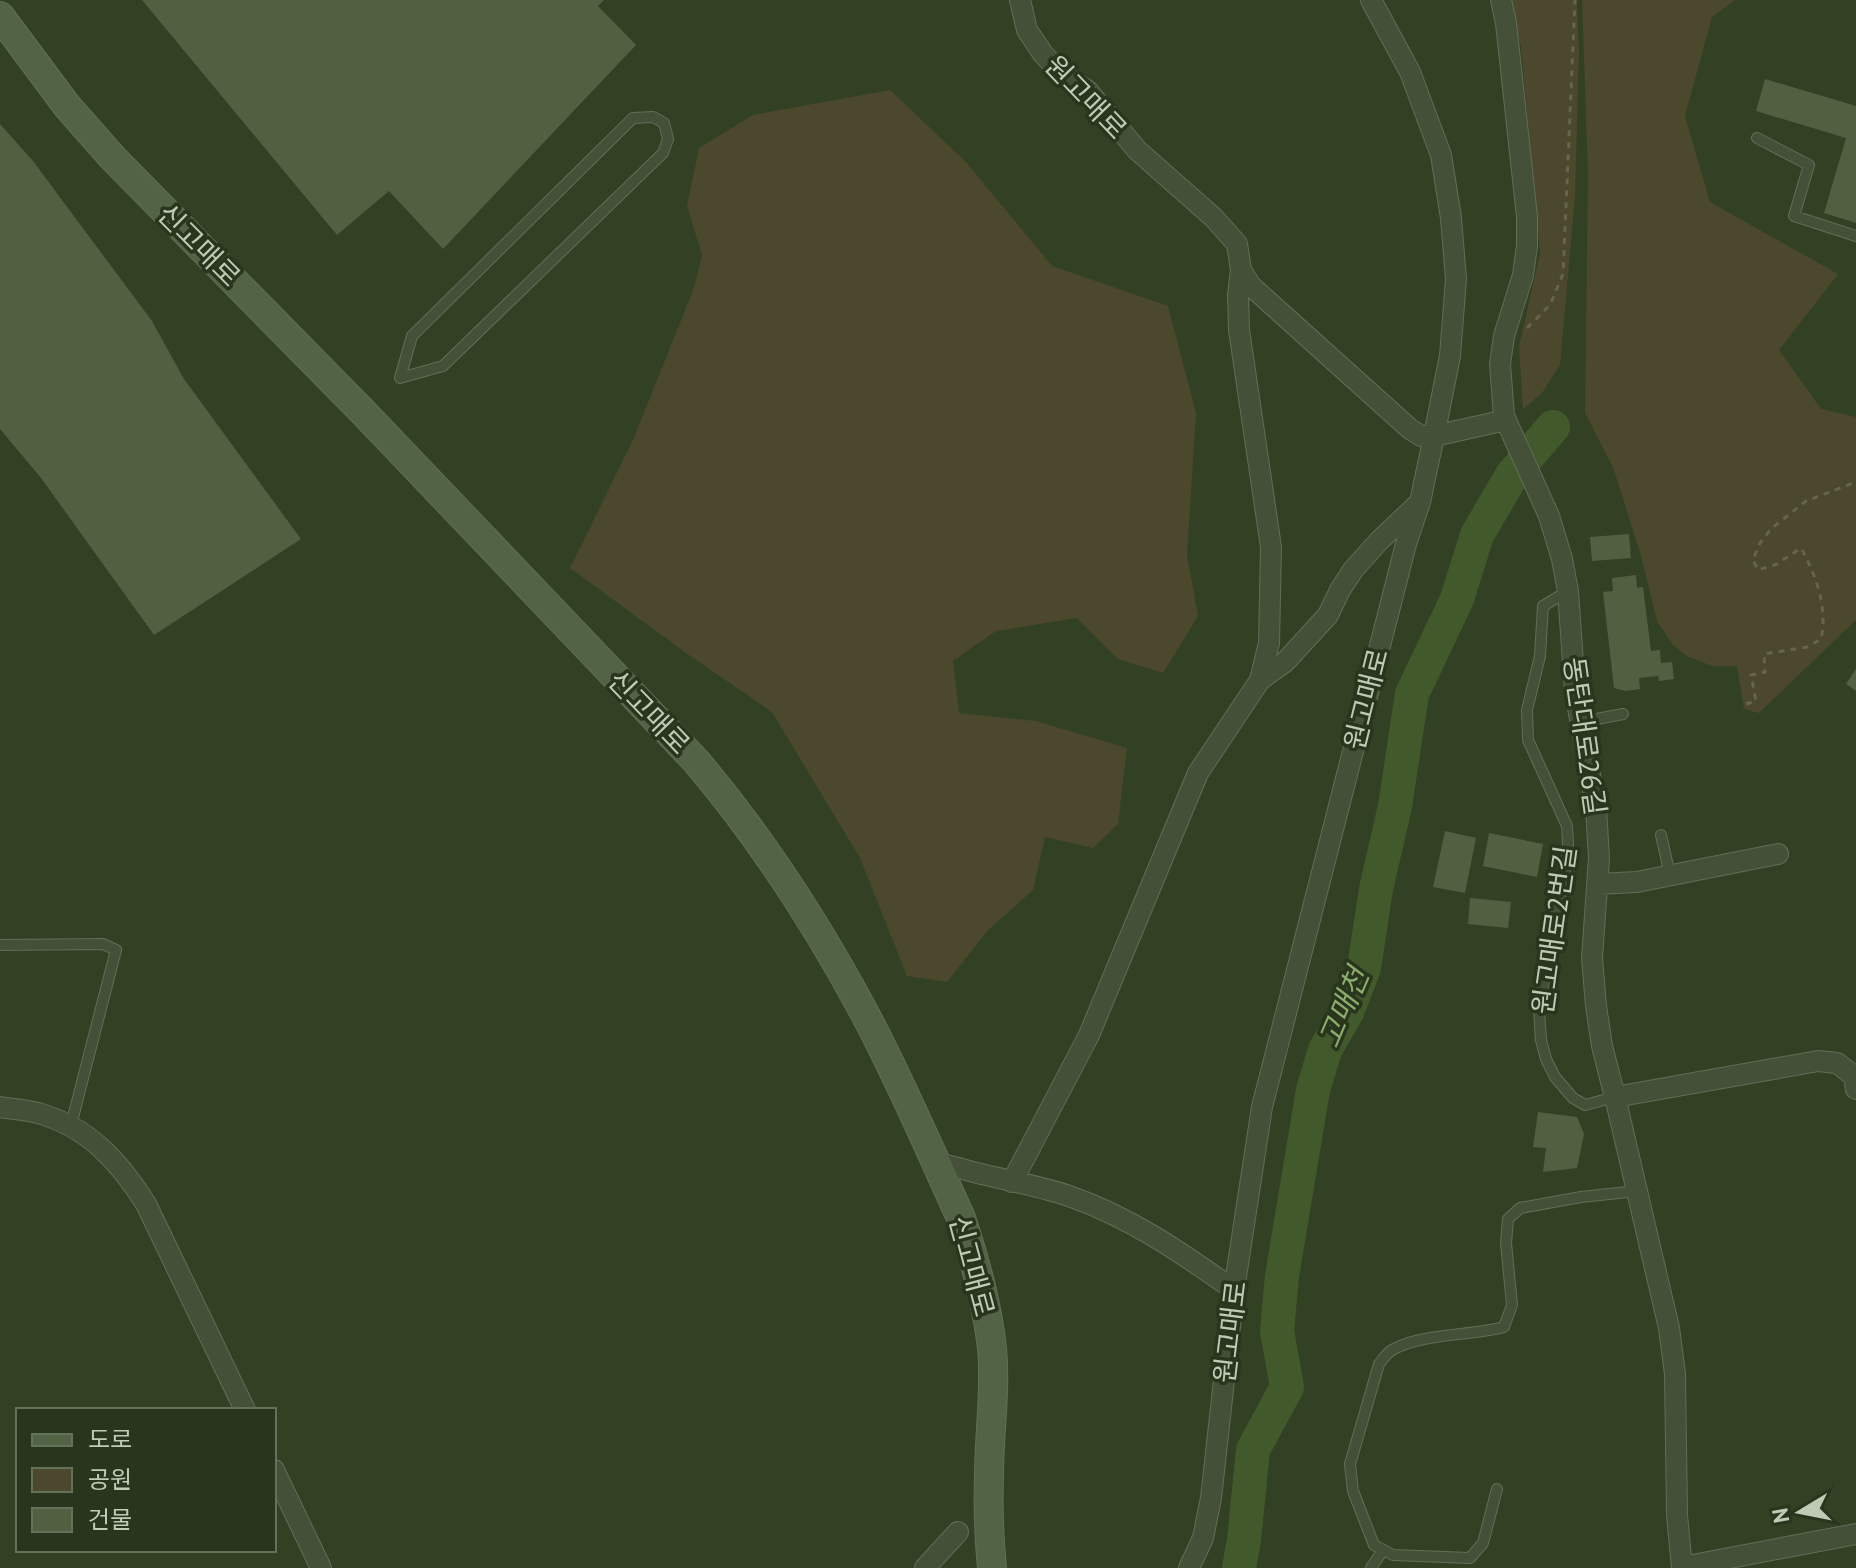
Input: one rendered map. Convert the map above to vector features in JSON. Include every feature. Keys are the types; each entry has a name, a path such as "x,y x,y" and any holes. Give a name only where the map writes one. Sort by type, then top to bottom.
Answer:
{"street":[{"name":"원고매로","path":"1020,0 1027,30 1043,54 1061,73 1088,91 1137,150 1214,218 1237,244 1241,270 1251,286 1410,429 1421,436 1434,436 1420,502 1406,544 1262,1107 1234,1290 1211,1498 1203,1538 1189,1568"},
{"path":"1371,0 1410,72 1441,155 1451,218 1456,279 1454,310 1450,356 1434,436 1508,426 1504,416 1500,364 1523,275 1527,217 1501,0"},
{"name":"신고매로","path":"0,16 67,106 112,157 375,424 696,761 731,803 799,899 865,1013 961,1218 980,1280 988,1317 993,1384 989,1475 992,1568"},
{"path":"1012,1182 1089,1035 1198,773 1260,680 1269,643 1271,547 1239,330 1241,270"},
{"name":"동탄대로26길","path":"1508,426 1549,516 1568,591 1575,691 1596,808 1599,858 1592,958 1595,994 1602,1046 1615,1097"},
{"path":"1260,680 1285,662 1328,615 1353,570 1420,502"},
{"path":"1597,884 1637,882 1778,854"},
{"path":"1856,1089 1854,1076 1837,1063 1818,1061 1615,1097 1669,1328 1675,1374 1677,1515 1682,1568 1856,1534"},
{"path":"0,1107 36,1112 71,1125 101,1147 128,1175 146,1204 244,1408"},
{"path":"937,1166 946,1165 1069,1196 1128,1220 1234,1290"},
{"path":"276,1474 321,1568"},
{"path":"925,1568 958,1532"}],"lane":[{"path":"653,117 664,123 668,139 663,153 454,356 443,366 400,378 412,336 633,118 653,117"},
{"path":"1757,138 1809,165 1794,216 1856,236"},
{"name":"원고매로2번길","path":"1568,591 1543,606 1540,656 1527,710 1528,740 1567,826 1568,843 1539,1009 1541,1040 1555,1077 1573,1098 1585,1105 1615,1097"},
{"path":"1581,722 1623,714"},
{"path":"1661,835 1670,875"},
{"path":"0,945 103,944 116,950 71,1125"},
{"path":"1497,1489 1483,1543 1470,1558 1393,1555 1374,1545 1353,1491 1350,1464 1379,1364 1391,1351 1405,1345 1504,1327 1512,1305 1506,1243 1508,1219 1520,1208 1637,1191"},
{"path":"1371,1568 1383,1550"}],"path":[{"path":"1503,347 1528,328 1550,305 1563,274 1575,0"},
{"path":"1746,704 1756,701 1751,675 1765,672 1764,654 1807,647 1821,639 1825,621 1813,570 1801,548 1777,564 1758,570 1753,560 1760,543 1771,529 1806,501 1856,482"}],"green space":[{"path":"1510,0 1577,0 1579,52 1575,197 1560,365 1542,393 1523,409 1519,347 1540,253 1521,47"},
{"path":"1582,0 1735,0 1712,17 1685,116 1710,202 1838,274 1779,350 1821,409 1856,417 1856,620 1759,713 1744,709 1737,666 1712,666 1687,656 1673,645 1657,621 1640,552 1613,467 1585,413 1588,174"},
{"path":"890,90 966,162 1052,266 1168,306 1196,413 1187,555 1198,616 1163,673 1118,659 1077,618 996,631 953,661 959,713 1036,721 1127,748 1118,824 1093,848 1045,837 1033,890 988,930 947,982 907,976 860,858 772,712 570,568 633,440 694,288 702,255 687,206 699,148 753,115"}],"building":[{"path":"142,0 604,0 598,6 636,45 443,249 389,191 337,235"},
{"path":"1765,79 1856,106 1856,223 1824,213 1846,138 1756,111"},
{"path":"0,124 33,161 152,321 184,379 301,539 154,635 41,478 0,429"},
{"path":"1629,534 1631,558 1592,561 1590,537"},
{"path":"1636,575 1637,588 1643,587 1651,651 1660,650 1661,663 1672,662 1674,679 1659,681 1658,676 1639,678 1640,689 1626,691 1614,688 1603,592 1613,591 1612,578"},
{"path":"1856,669 1856,691 1846,684"},
{"path":"1445,831 1476,838 1465,893 1433,887"},
{"path":"1489,833 1543,844 1537,877 1483,866"},
{"path":"1470,898 1511,902 1508,928 1468,924"},
{"path":"1538,1112 1577,1117 1584,1134 1577,1168 1543,1172 1546,1148 1533,1147"}],"waterway":[{"name":"고매천","path":"1239,1568 1253,1450 1287,1387 1277,1331 1282,1276 1313,1090 1325,1050 1347,1012 1364,968 1376,889 1395,806 1412,694 1457,599 1477,535 1512,475 1553,427"}]}
